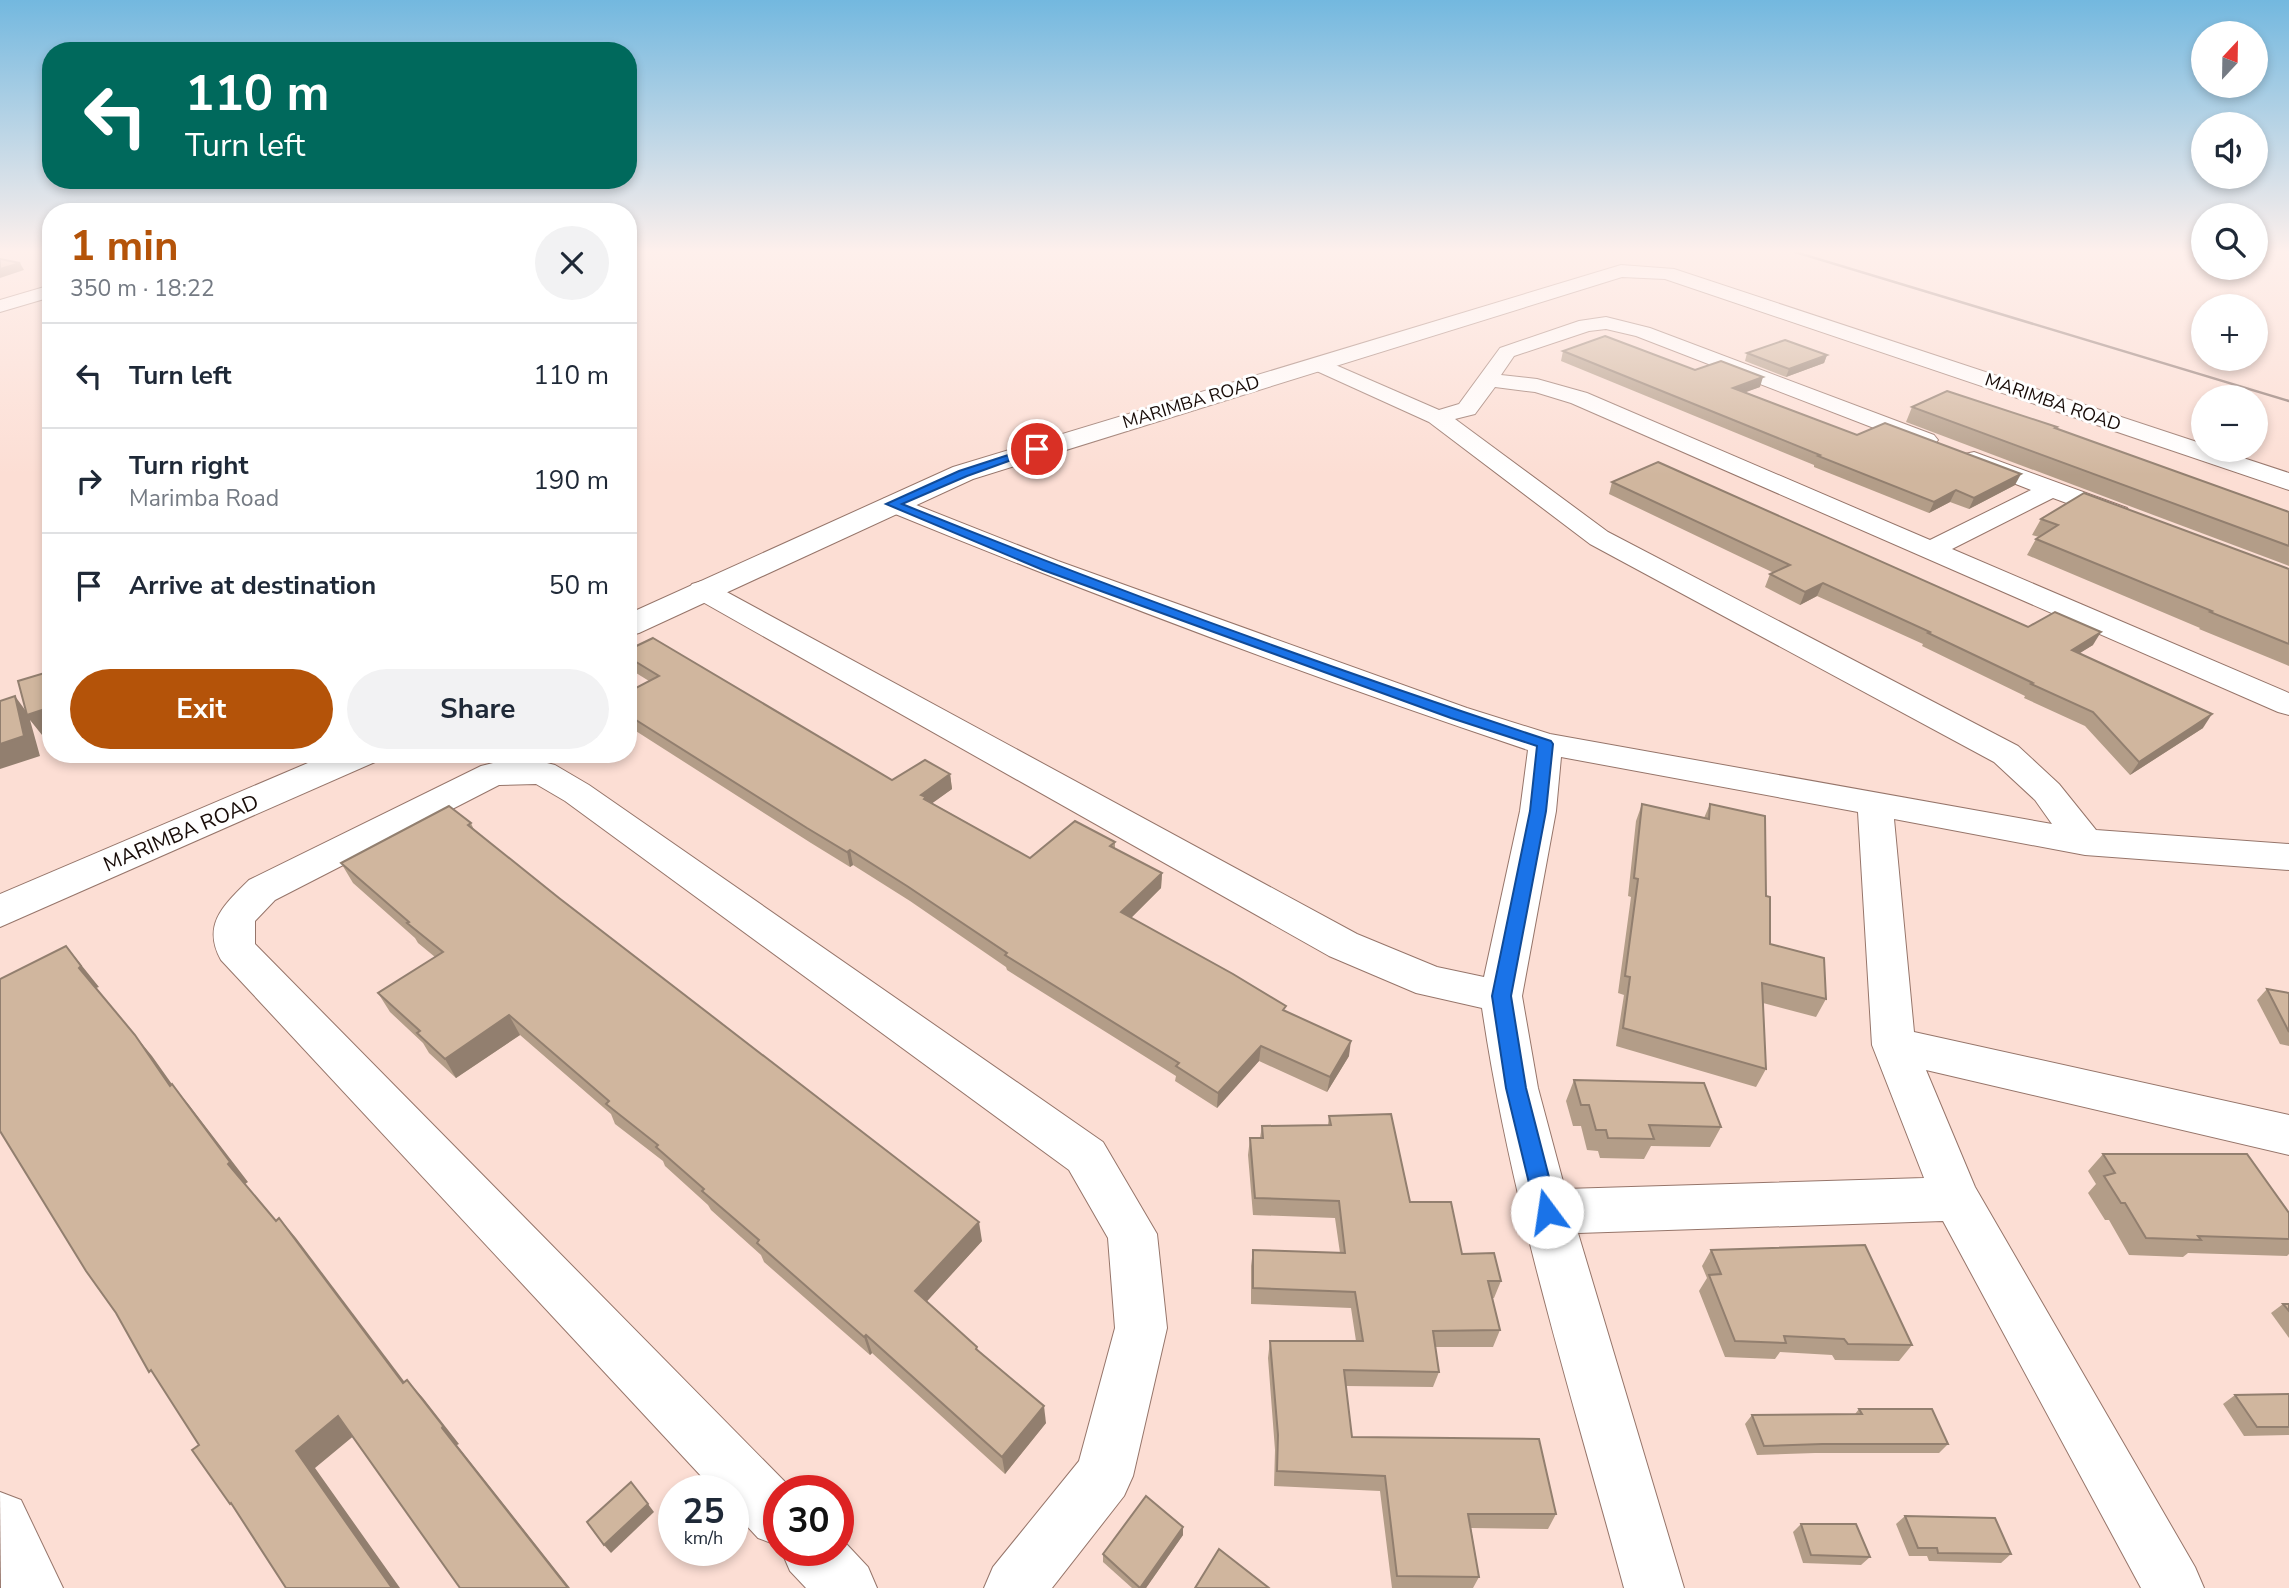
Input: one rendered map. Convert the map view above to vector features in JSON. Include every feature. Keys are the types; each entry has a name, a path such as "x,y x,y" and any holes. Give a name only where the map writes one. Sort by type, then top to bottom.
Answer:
{"street":[{"name":"MARIMBA ROAD","path":"637,622 963,473 1441,326"},
{"path":"1437,417 1467,409 1480,394 1496,364 1507,352 1583,326"},
{"path":"1626,326 2139,522"},
{"name":"MARIMBA ROAD","path":"1825,326 2289,482"},
{"path":"1317,364 1437,417 1599,538 2006,754 2047,792 2085,842"},
{"path":"1488,380 1537,386 1580,398 2289,705"},
{"path":"1932,549 2052,489"},
{"path":"892,504 1048,567 1456,715 1545,744 2085,842 2289,858"},
{"path":"702,590 1343,945 1431,982 1501,996"},
{"path":"1545,744 1538,811 1501,996 1516,1088 1547,1212 1654,1588"},
{"name":"MARIMBA ROAD","path":"0,911 341,763"},
{"path":"763,1500 235,949 235,918 262,890 493,774 543,773 577,793 1086,1156 1132,1234 1141,1328 1104,1476 1014,1588"},
{"path":"1875,803 1894,1045 1956,1199 2174,1588"},
{"path":"1894,1045 2289,1135"},
{"path":"1547,1212 1956,1199"},
{"path":"0,1521 33,1588"},
{"path":"826,1566 847,1588"}],"building":[{"path":"1605,336 1695,370 1721,361 1763,377 1733,388 1857,435 1885,423 2021,474 1974,498 1956,490 1934,502 1563,351"},
{"path":"1785,340 1827,355 1789,369 1747,353"},
{"path":"1947,391 2057,427 2055,428 2289,512 2289,546 1912,407"},
{"path":"1658,462 2028,627 2055,612 2101,632 2072,650 2212,714 2139,762 2093,712 1823,583 1805,592 1770,574 1790,565 1612,482"},
{"path":"2084,493 2289,569 2289,644 2036,539 2058,525 2041,519"},
{"path":"653,638 892,780 925,760 950,774 921,795 926,797 924,799 1030,858 1075,821 1115,842 1110,846 1162,873 1121,912 1286,1006 1283,1010 1351,1041 1330,1077 1261,1046 1218,1093 1176,1066 1179,1063 1005,955 1007,953 907,886 850,850 847,852 807,828 637,721 637,687 659,676 637,663 637,646"},
{"path":"42,674 42,710 27,715 18,681"},
{"path":"15,696 24,736 0,744 0,701"},
{"path":"1642,804 1709,819 1710,804 1765,816 1766,896 1770,897 1770,944 1824,958 1826,999 1762,983 1766,1069 1623,1028 1630,977 1625,976 1638,879 1634,878"},
{"path":"449,806 471,823 468,825 559,898 979,1222 915,1291 977,1347 976,1349 1044,1406 1002,1457 866,1335 864,1337 757,1243 759,1240 702,1191 704,1189 656,1147 658,1145 606,1104 609,1101 509,1015 445,1059 417,1033 420,1031 378,993 443,952 341,863"},
{"path":"66,946 81,966 79,968 135,1035 170,1086 172,1084 230,1162 228,1164 276,1221 279,1218 403,1383 407,1380 568,1588 460,1588 338,1416 296,1451 392,1588 286,1588 231,1503 192,1450 199,1445 151,1370 149,1372 116,1313 86,1271 0,1131 0,979"},
{"path":"2267,989 2289,993 2289,1032"},
{"path":"1574,1080 1704,1083 1721,1127 1649,1125 1654,1139 1608,1138 1606,1130 1596,1130 1589,1105 1581,1105"},
{"path":"1391,1114 1410,1202 1451,1202 1462,1254 1494,1253 1501,1281 1488,1281 1500,1330 1433,1331 1439,1372 1344,1370 1352,1437 1539,1439 1556,1514 1468,1514 1479,1577 1397,1576 1385,1476 1277,1471 1278,1435 1270,1341 1363,1341 1355,1292 1253,1288 1253,1250 1345,1253 1339,1201 1255,1198 1250,1138 1263,1138 1262,1126 1331,1125 1329,1116"},
{"path":"2103,1154 2247,1154 2289,1213 2289,1239 2198,1236 2201,1240 2146,1238 2125,1203 2121,1203 2104,1176 2115,1173"},
{"path":"1865,1245 1912,1345 1848,1344 1844,1339 1784,1336 1786,1343 1735,1341 1709,1275 1721,1274 1711,1250"},
{"path":"2289,1394 2289,1427 2257,1427 2235,1395"},
{"path":"1859,1409 1932,1409 1948,1444 1764,1446 1752,1415 1862,1414"},
{"path":"631,1482 648,1504 604,1545 587,1522"},
{"path":"1146,1496 1183,1527 1140,1588 1103,1554"},
{"path":"1905,1516 1995,1518 2011,1554 1938,1553 1937,1548 1918,1548"},
{"path":"1801,1524 1856,1524 1870,1557 1811,1555"},
{"path":"1219,1549 1269,1588 1195,1588"}],"railway":[{"path":"2041,326 2289,401"}],"route":[{"path":"1037,449 963,473 892,504 1048,567 1456,715 1545,744 1538,811 1501,996 1516,1088 1547,1212"}]}
